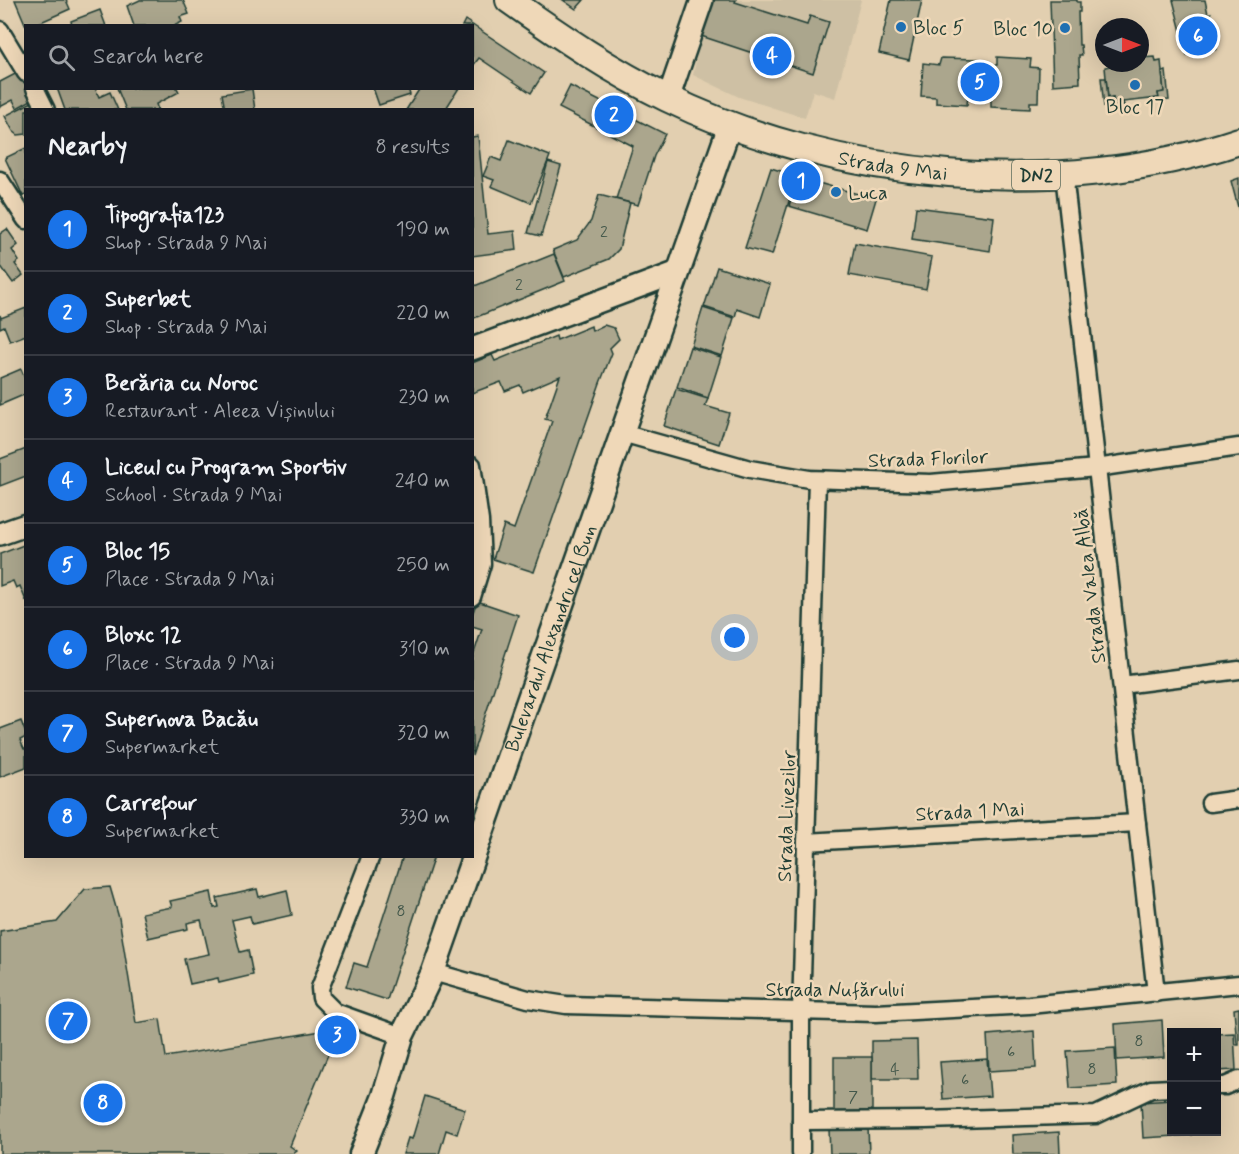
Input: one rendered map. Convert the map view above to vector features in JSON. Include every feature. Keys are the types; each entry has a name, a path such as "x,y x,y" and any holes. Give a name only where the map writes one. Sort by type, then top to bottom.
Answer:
{"main road":[{"name":"Strada 9 Mai","path":"509,0 578,49 668,99 730,125 832,154 904,167 986,175 1064,174 1167,160 1239,141"},
{"name":"Bulevardul Alexandru cel Bun","path":"478,826 622,433 730,125"},
{"name":"Bulevardul Alexandru cel Bun","path":"366,1152 402,1036 433,972 468,858"}],"street":[{"path":"668,99 702,0"},
{"path":"0,30 24,70"},
{"path":"36,90 45,108"},
{"name":"Strada Valea Albă","path":"1064,174 1156,993"},
{"path":"0,180 24,217"},
{"path":"474,348 678,272"},
{"name":"Strada Florilor","path":"622,433 750,469 817,480 931,483 1096,468 1239,447"},
{"path":"474,479 480,521 482,564 474,591"},
{"name":"Strada Livezilor","path":"801,1154 801,1011 817,480"},
{"path":"0,534 24,526"},
{"path":"1122,685 1239,670"},
{"path":"1210,803 1239,799"},
{"name":"Strada 1 Mai","path":"806,842 1137,823"},
{"path":"370,858 320,988 321,998 335,1012 402,1036"},
{"name":"Strada Nufărului","path":"433,972 528,999 566,1005 801,1011 886,1012 1029,1005 1239,984"},
{"path":"1221,1086 1239,1080"},
{"path":"801,1121 1096,1115 1151,1089 1167,1088"}],"shaded area":[{"path":"713,0 861,0 835,98 813,91 805,118 739,97 693,75 701,36"}],"building":[{"path":"15,0 66,0 70,9 36,24 25,24"},
{"path":"140,0 183,0 189,14 180,17 182,22 178,24 133,24 127,6"},
{"path":"563,0 584,0 576,9"},
{"path":"713,0 736,0 735,2 807,25 810,16 829,22 813,73 701,36"},
{"name":"Bloc 5","path":"891,0 922,0 909,60 879,53"},
{"name":"Bloc 10","path":"1050,0 1080,2 1079,45 1081,45 1082,55 1079,55 1080,83 1053,85"},
{"path":"1173,0 1205,0 1208,14 1211,13 1214,23 1211,24 1217,48 1215,50 1187,55"},
{"path":"100,10 105,24 72,24 71,21"},
{"path":"474,26 544,73 531,93 479,58 474,64"},
{"path":"997,57 1031,59 1030,67 1039,68 1038,102 1030,102 1030,109 991,107 991,98 968,96 967,105 936,103 936,97 921,96 923,63 939,65 941,58 978,59 978,64 997,65"},
{"name":"Bloc 17","path":"1149,57 1155,57 1156,62 1161,61 1164,92 1158,93 1159,98 1114,103 1113,98 1108,99 1105,72 1149,72"},
{"path":"1166,71 1169,100 1151,102 1151,99 1159,98 1158,93 1164,92 1162,72"},
{"path":"19,72 24,82 24,90 28,90 33,99 17,108 13,100 0,107 0,82"},
{"path":"1101,78 1106,78 1108,99 1113,98 1114,103 1123,102 1124,105 1104,107"},
{"path":"570,86 665,134 654,156 638,205 616,199 633,146 559,108"},
{"path":"58,90 96,90 99,97 110,92 117,108 64,108"},
{"path":"118,90 178,90 179,92 156,104 157,108 125,108"},
{"path":"252,90 255,108 225,108 222,94"},
{"path":"374,90 409,90 410,95 379,105"},
{"path":"419,90 458,90 446,108 407,108"},
{"path":"32,102 36,108 24,108 24,134 18,135 13,131 5,116"},
{"path":"478,136 488,234 515,231 517,250 474,256 474,137"},
{"path":"509,140 550,156 531,203 491,186 494,180 483,176 491,157 501,161"},
{"path":"24,149 24,196 23,196 5,158"},
{"path":"548,162 561,166 541,236 528,233"},
{"path":"771,168 797,176 772,255 745,248"},
{"path":"797,177 876,199 867,229 789,206"},
{"path":"1239,178 1239,211 1231,181"},
{"path":"599,195 630,203 619,249 609,259 564,277 553,250 577,240 591,221"},
{"path":"916,207 994,217 990,251 912,239"},
{"path":"7,229 18,245 12,250 19,261 15,264 23,275 13,283 0,265 0,234"},
{"path":"855,243 932,257 926,289 849,275"},
{"path":"554,254 565,281 474,318 474,286"},
{"path":"717,267 770,284 760,317 737,309 735,317 704,307"},
{"path":"703,308 734,318 722,356 691,346"},
{"path":"24,309 24,336 10,341 4,326 0,328 0,315 1,318"},
{"path":"604,325 614,328 619,339 610,348 612,353 534,572 493,559 504,525 514,529 552,421 545,419 560,376 523,392 520,385 505,391 501,382 474,392 474,362 492,355 495,361 556,336 557,340 591,326 592,331"},
{"path":"690,347 721,357 708,398 677,387"},
{"path":"21,369 24,376 24,395 0,405 0,378"},
{"path":"676,389 708,399 705,406 729,413 719,444 664,426"},
{"path":"24,450 24,477 0,486 0,459"},
{"path":"24,545 24,596 20,586 16,588 13,581 0,586 0,554"},
{"path":"477,601 518,615 474,750 474,653 482,629 474,627 474,609"},
{"path":"21,721 24,729 24,738 20,740 24,749 24,768 0,777 0,729"},
{"path":"402,858 433,858 387,1000 346,987 354,963 367,967"},
{"path":"110,887 119,918 136,1023 160,1019 166,1057 339,1028 290,1146 297,1151 293,1154 0,1154 0,931 57,922 85,889"},
{"path":"257,889 259,897 287,890 292,915 252,924 250,916 232,920 240,952 248,950 253,975 219,983 218,978 190,984 184,959 209,954 201,920 187,923 188,929 148,938 142,913 172,907 170,901 211,892 214,908 219,907 217,898"},
{"path":"1239,1008 1239,1045 1237,1045 1234,1009"},
{"path":"1162,1020 1164,1057 1117,1060 1115,1024"},
{"path":"1034,1031 1036,1068 989,1071 987,1035"},
{"path":"1234,1033 1236,1070 1221,1071 1221,1034"},
{"path":"917,1040 918,1079 872,1079 872,1041"},
{"path":"1115,1048 1117,1085 1070,1088 1067,1051"},
{"path":"834,1057 872,1057 872,1113 834,1113"},
{"path":"987,1059 990,1096 943,1099 940,1062"},
{"path":"425,1096 465,1109 457,1134 446,1130 439,1154 403,1154 408,1138 412,1139"},
{"path":"1167,1100 1167,1136 1175,1136 1143,1138 1141,1102"},
{"path":"868,1127 869,1154 830,1154 829,1129"},
{"path":"1059,1132 1060,1154 1013,1154 1012,1135"}],"place":[{"name":"Bloc 5","path":"901,27"},
{"name":"Bloc 10","path":"1065,28"},
{"name":"Bloxc 12","path":"1198,36"},
{"name":"Liceul cu Program Sportiv","path":"772,56"},
{"name":"Bloc 15","path":"980,82"},
{"name":"Bloc 17","path":"1135,85"},
{"name":"Superbet","path":"614,115"},
{"name":"Tipografia123","path":"801,181"},
{"name":"Luca","path":"836,192"},
{"name":"Supernova Bacău","path":"68,1021"},
{"name":"Berăria cu Noroc","path":"337,1035"},
{"name":"Carrefour","path":"103,1103"}]}
